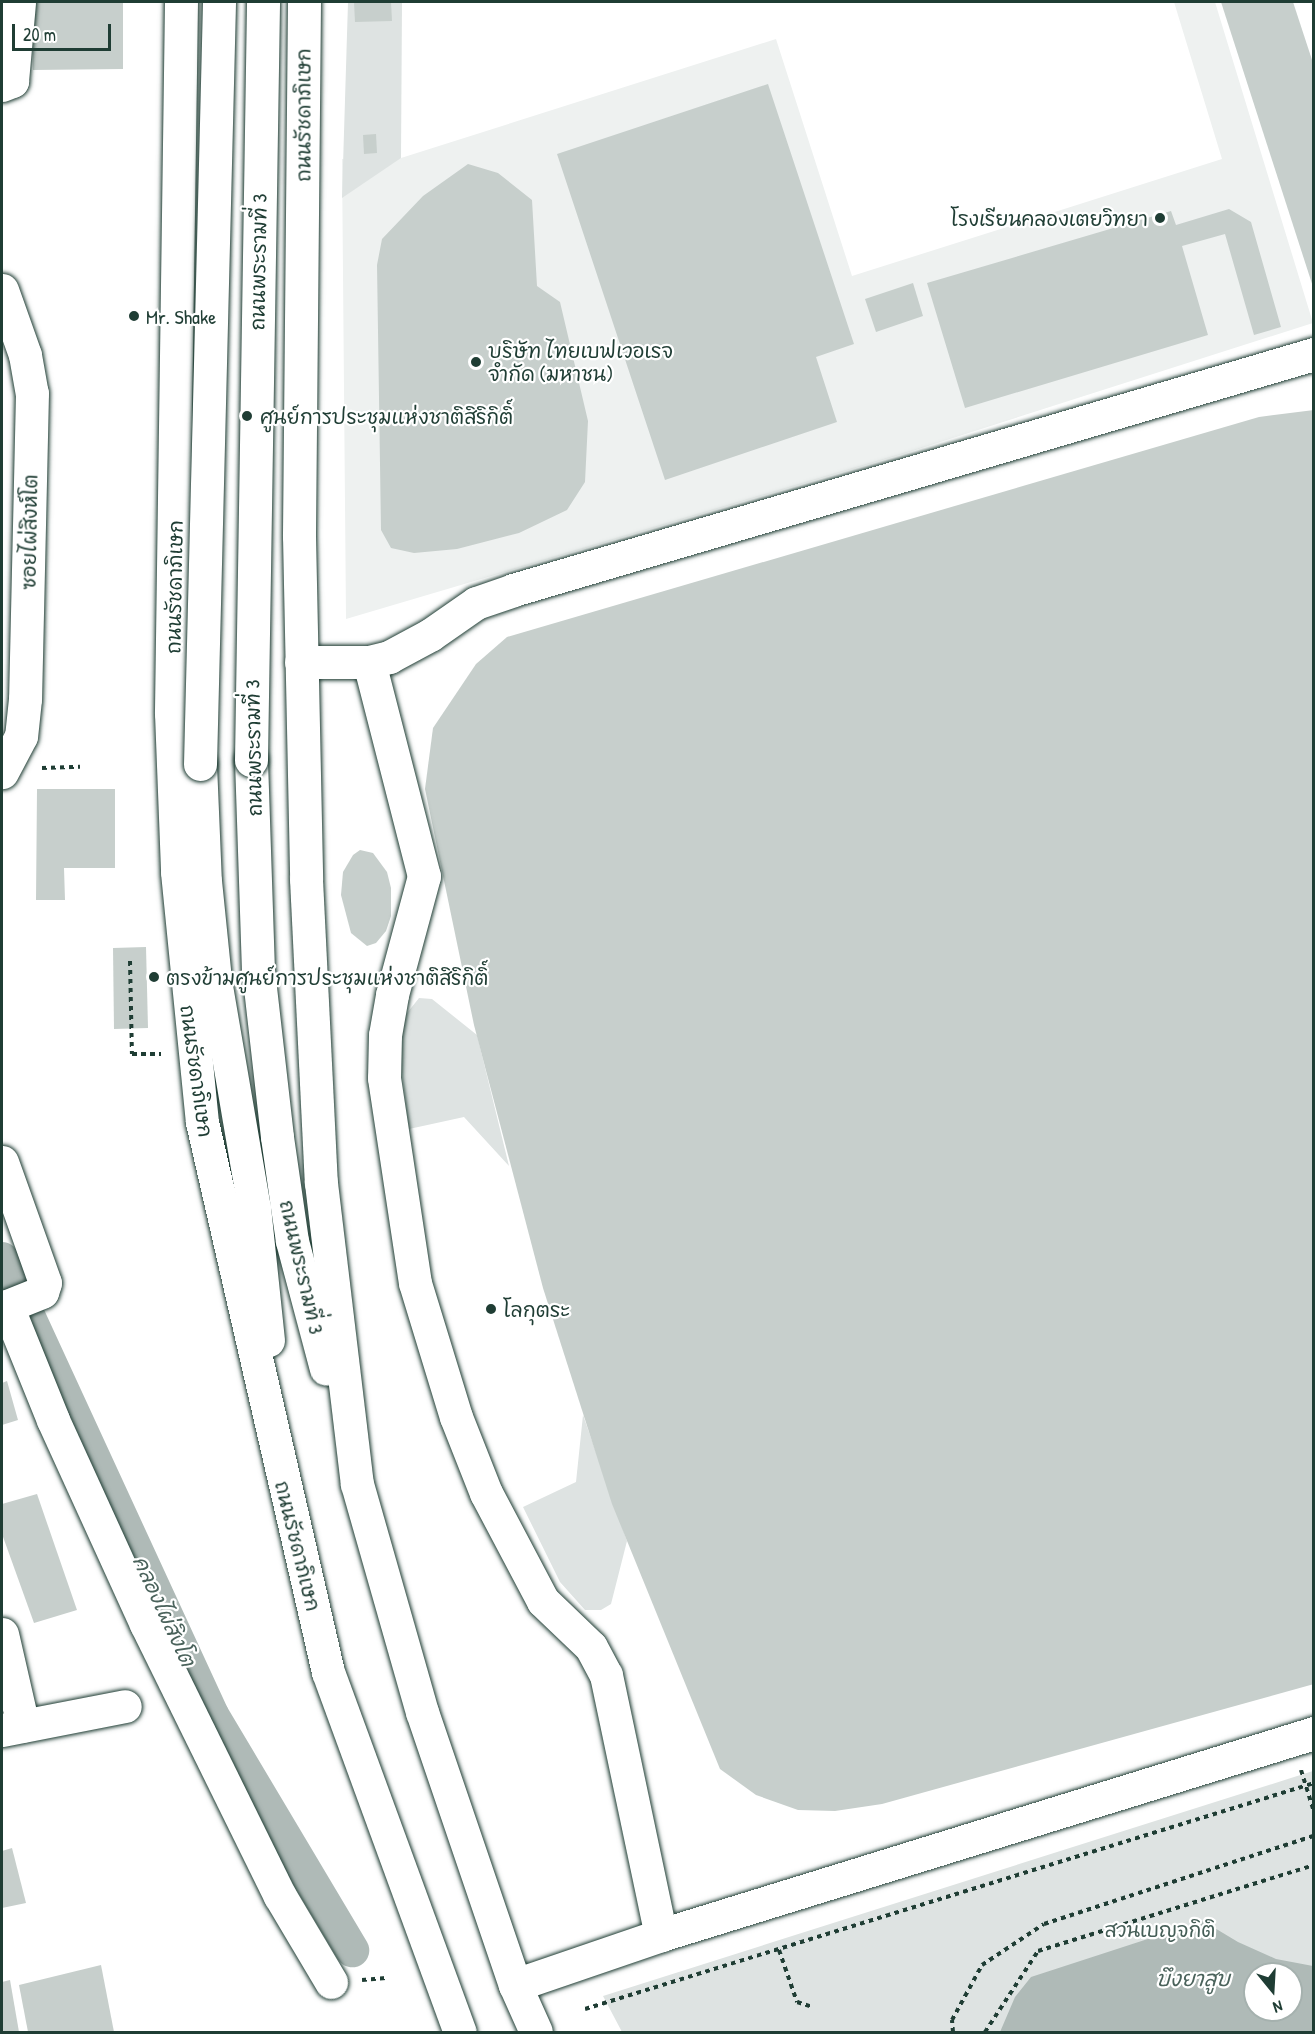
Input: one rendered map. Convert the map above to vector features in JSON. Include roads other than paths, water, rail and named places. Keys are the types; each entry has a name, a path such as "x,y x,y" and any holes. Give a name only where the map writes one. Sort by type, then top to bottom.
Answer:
{"main road":[{"path":"2,85 12,81 19,2"},
{"name":"ถนนรัชดาภิเษก","path":"181,2 171,713 177,872 202,1122 281,1479 340,1710 460,2032"},
{"name":"ถนนพระรามที่ 3","path":"219,2 200,764 205,881 215,980 254,1207 281,1479"},
{"name":"ถนนพระรามที่ 3","path":"263,2 251,760 258,970 292,1240 357,1484"},
{"name":"ถนนรัชดาภิเษก","path":"304,2 302,662 306,879 321,1183 357,1484 422,1712 514,1985 536,2032"},
{"name":"ซอยไผ่สิงห์โต","path":"2,290 25,355 32,393 25,699 21,736 2,772"},
{"path":"302,662 369,662 408,648 476,603 513,590 1314,354"},
{"path":"369,662 424,876 392,995 385,1035 384,1078 415,1283 456,1417 486,1492 543,1601 591,1647 606,1675 661,1935"},
{"path":"2,1161 45,1283 42,1292 4,1307 146,1624 280,1896 331,1982"},
{"path":"2,1634 12,1728 125,1706"},
{"path":"514,1985 661,1935 1303,1736"}],"water":[{"name":"บึงยาสูบ","path":"1203,1921 1238,1942 1276,1959 1292,1962 1243,1962 1243,2022 1303,2022 1303,1964 1313,1966 1313,2032 1000,2032 1015,1997 1031,1977"}],"waterway":[{"name":"คลองไผ่สิงโต","path":"2,1259 212,1715 352,1950"}],"place":[{"name":"โรงเรียนคลองเตยวิทยา","path":"1160,218"},
{"name":"Mr. Shake","path":"134,316"},
{"name":"บริษัท ไทยเบฟเวอเรจ จำกัด (มหาชน)","path":"476,362"},
{"name":"ศูนย์การประชุมแห่งชาติสิริกิติ์","path":"247,416"},
{"name":"ตรงข้ามศูนย์การประชุมแห่งชาติสิริกิติ์","path":"154,977"},
{"name":"โลกุตระ","path":"491,1309"}],"park label":[{"name":"สวนเบญจกิติ","path":"1160,1929"}]}
